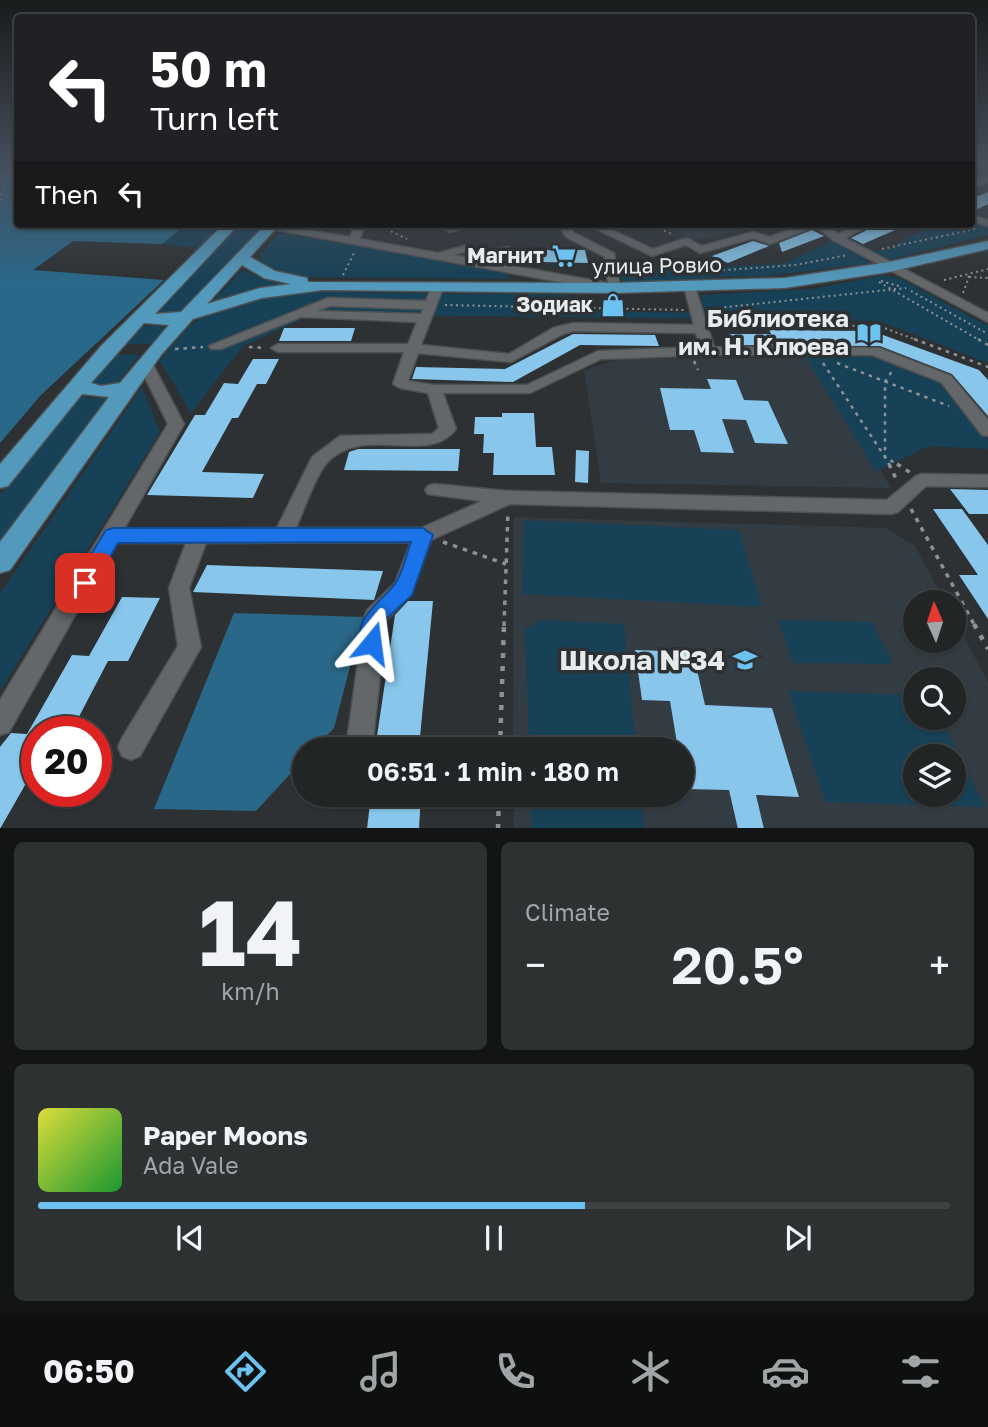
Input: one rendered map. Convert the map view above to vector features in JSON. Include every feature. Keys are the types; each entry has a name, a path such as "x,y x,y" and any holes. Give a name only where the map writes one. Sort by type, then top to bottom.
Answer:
{"main road":[{"path":"0,480 144,312 228,228"},
{"path":"0,562 150,357 269,228"},
{"name":"улица Ровио","path":"144,312 150,319 160,321 260,293 330,285 614,288 785,283 868,275 889,267 988,245"},
{"name":"улица Ровио","path":"243,258 252,267 267,273 330,285"},
{"path":"80,384 88,391 98,392 125,388"}],"street":[{"path":"288,228 614,288 611,255 567,228"},
{"path":"357,241 359,228"},
{"path":"599,228 652,253 687,241 700,250 753,234 770,241 803,228"},
{"path":"825,228 863,253 988,318"},
{"path":"837,238 858,228"},
{"path":"440,256 464,248 488,254 504,249"},
{"path":"514,270 517,287"},
{"path":"283,536 318,461 346,440 436,439 448,429 434,389 400,384 411,348 429,312 438,286"},
{"path":"690,287 709,351 874,351 946,379 988,431"},
{"path":"216,346 295,314 429,312"},
{"path":"278,348 411,348 511,358 558,331 573,327 702,327"},
{"path":"0,723 113,536 176,424 150,357"},
{"path":"434,490 508,497 891,507 922,480 988,481"},
{"path":"113,536 423,535 508,497"},
{"path":"360,737 375,617 404,589 423,535"},
{"path":"131,747 190,647 178,588 198,537"}],"lane":[{"path":"434,389 530,389 598,355 709,351"}],"path":[{"path":"658,228 687,241"},
{"path":"709,271 863,253 974,228"},
{"path":"330,285 357,241"},
{"path":"700,250 723,271"},
{"path":"825,259 851,264 988,345"},
{"path":"429,312 697,310 873,293 988,270"},
{"path":"868,275 906,288 988,334"},
{"path":"868,275 873,293"},
{"path":"965,275 988,278"},
{"path":"963,293 969,277"},
{"path":"702,327 879,326 988,367"},
{"path":"150,357 216,346 278,348"},
{"path":"975,416 818,355 884,457 988,649"},
{"path":"884,457 885,382 900,359"},
{"path":"884,457 922,480"},
{"path":"500,737 508,497"},
{"path":"423,535 506,564"},
{"path":"498,828 499,807"}],"shaded area":[{"path":"0,205 14,205 14,228 180,228 162,244 73,241 33,270 164,280 41,395 0,443"},
{"path":"975,222 988,227 988,235 884,261 870,252 888,249 927,228 975,228"},
{"path":"216,228 200,248 162,244 179,230"},
{"path":"238,228 260,228 183,311 165,314 155,310"},
{"path":"668,228 761,228 694,239"},
{"path":"280,233 505,271 510,279 300,277 261,265 261,253"},
{"path":"834,240 871,263 770,276 718,277 681,283 623,283 620,273 785,263"},
{"path":"242,270 282,284 213,301"},
{"path":"885,275 903,280 988,326 988,363 879,321 314,314 243,346 191,413 160,361 190,326 213,312 253,300 295,293 566,295 591,311 703,313 701,295 811,289"},
{"path":"155,325 166,328 152,344 124,344 139,327"},
{"path":"802,351 873,353 935,377 988,441 988,449 928,446 876,472"},
{"path":"116,354 140,355 116,384 101,386 91,382"},
{"path":"811,357 891,488 601,483 584,370 619,359"},
{"path":"142,387 160,432 0,691 0,594"},
{"path":"79,394 91,399 107,397 0,544 0,495"},
{"name":"Школа №34","path":"514,517 886,528 915,546 939,590 903,590 903,653 966,653 966,641 988,682 988,828 514,828 514,807 694,807 694,737 513,737"},
{"path":"524,520 739,530 762,607 522,594"},
{"path":"234,613 363,617 334,728 325,737 292,737 292,772 256,811 154,809"},
{"path":"542,620 624,624 635,737 529,737 525,629"},
{"path":"778,620 872,622 893,664 793,663"},
{"path":"788,691 903,695 903,730 946,730 953,744 903,744 903,804 825,802"},
{"path":"966,769 985,807 966,806"},
{"path":"530,807 642,807 644,828 531,828"}],"building":[{"path":"975,205 987,205 975,210"},
{"path":"871,228 900,228 863,244 851,238"},
{"path":"812,230 824,236 782,252 779,243"},
{"path":"753,241 769,246 728,263 712,256"},
{"name":"Магнит","path":"541,250 585,250 588,263 542,262"},
{"path":"284,328 355,328 351,341 279,341"},
{"path":"769,330 872,331 979,370 988,380 988,416 952,374 880,346 735,345 729,334 771,334"},
{"path":"573,334 655,335 659,346 580,345 513,382 412,379 416,367 505,369"},
{"path":"253,359 279,359 266,384 257,384 238,418 232,418 202,472 264,474 253,498 147,495 195,415 205,415 224,383 238,384"},
{"path":"707,379 736,380 744,400 768,401 788,444 755,443 746,420 722,419 734,453 701,452 694,430 670,430 660,388 711,389"},
{"path":"502,413 534,413 536,447 552,447 555,475 493,475 494,453 483,453 484,434 474,434 475,417 502,417"},
{"path":"358,449 460,449 458,471 344,470 349,452"},
{"path":"576,450 589,451 588,483 575,482"},
{"path":"950,489 988,490 988,514 969,514"},
{"path":"933,509 962,509 988,545 988,619 959,575 978,575"},
{"path":"207,565 383,571 374,600 193,592"},
{"path":"122,597 160,598 128,661 108,661 79,716 37,716 72,655 89,656"},
{"path":"408,601 433,601 420,737 377,736 395,615"},
{"path":"635,650 693,652 705,705 772,708 799,797 756,795 764,828 738,828 729,790 694,789 694,737 676,737 670,701 642,700"},
{"path":"11,733 21,734 21,792 1,828 0,828 0,747"},
{"path":"370,807 420,807 419,828 367,828"}],"place":[{"name":"Магнит","path":"564,256"},
{"name":"Зодиак","path":"613,305"},
{"name":"Библиотека им. Н. Клюева","path":"869,333"},
{"name":"Школа №34","path":"745,660"}],"route":[{"path":"85,583 113,536 423,535 404,589 375,617 372,643"}]}
